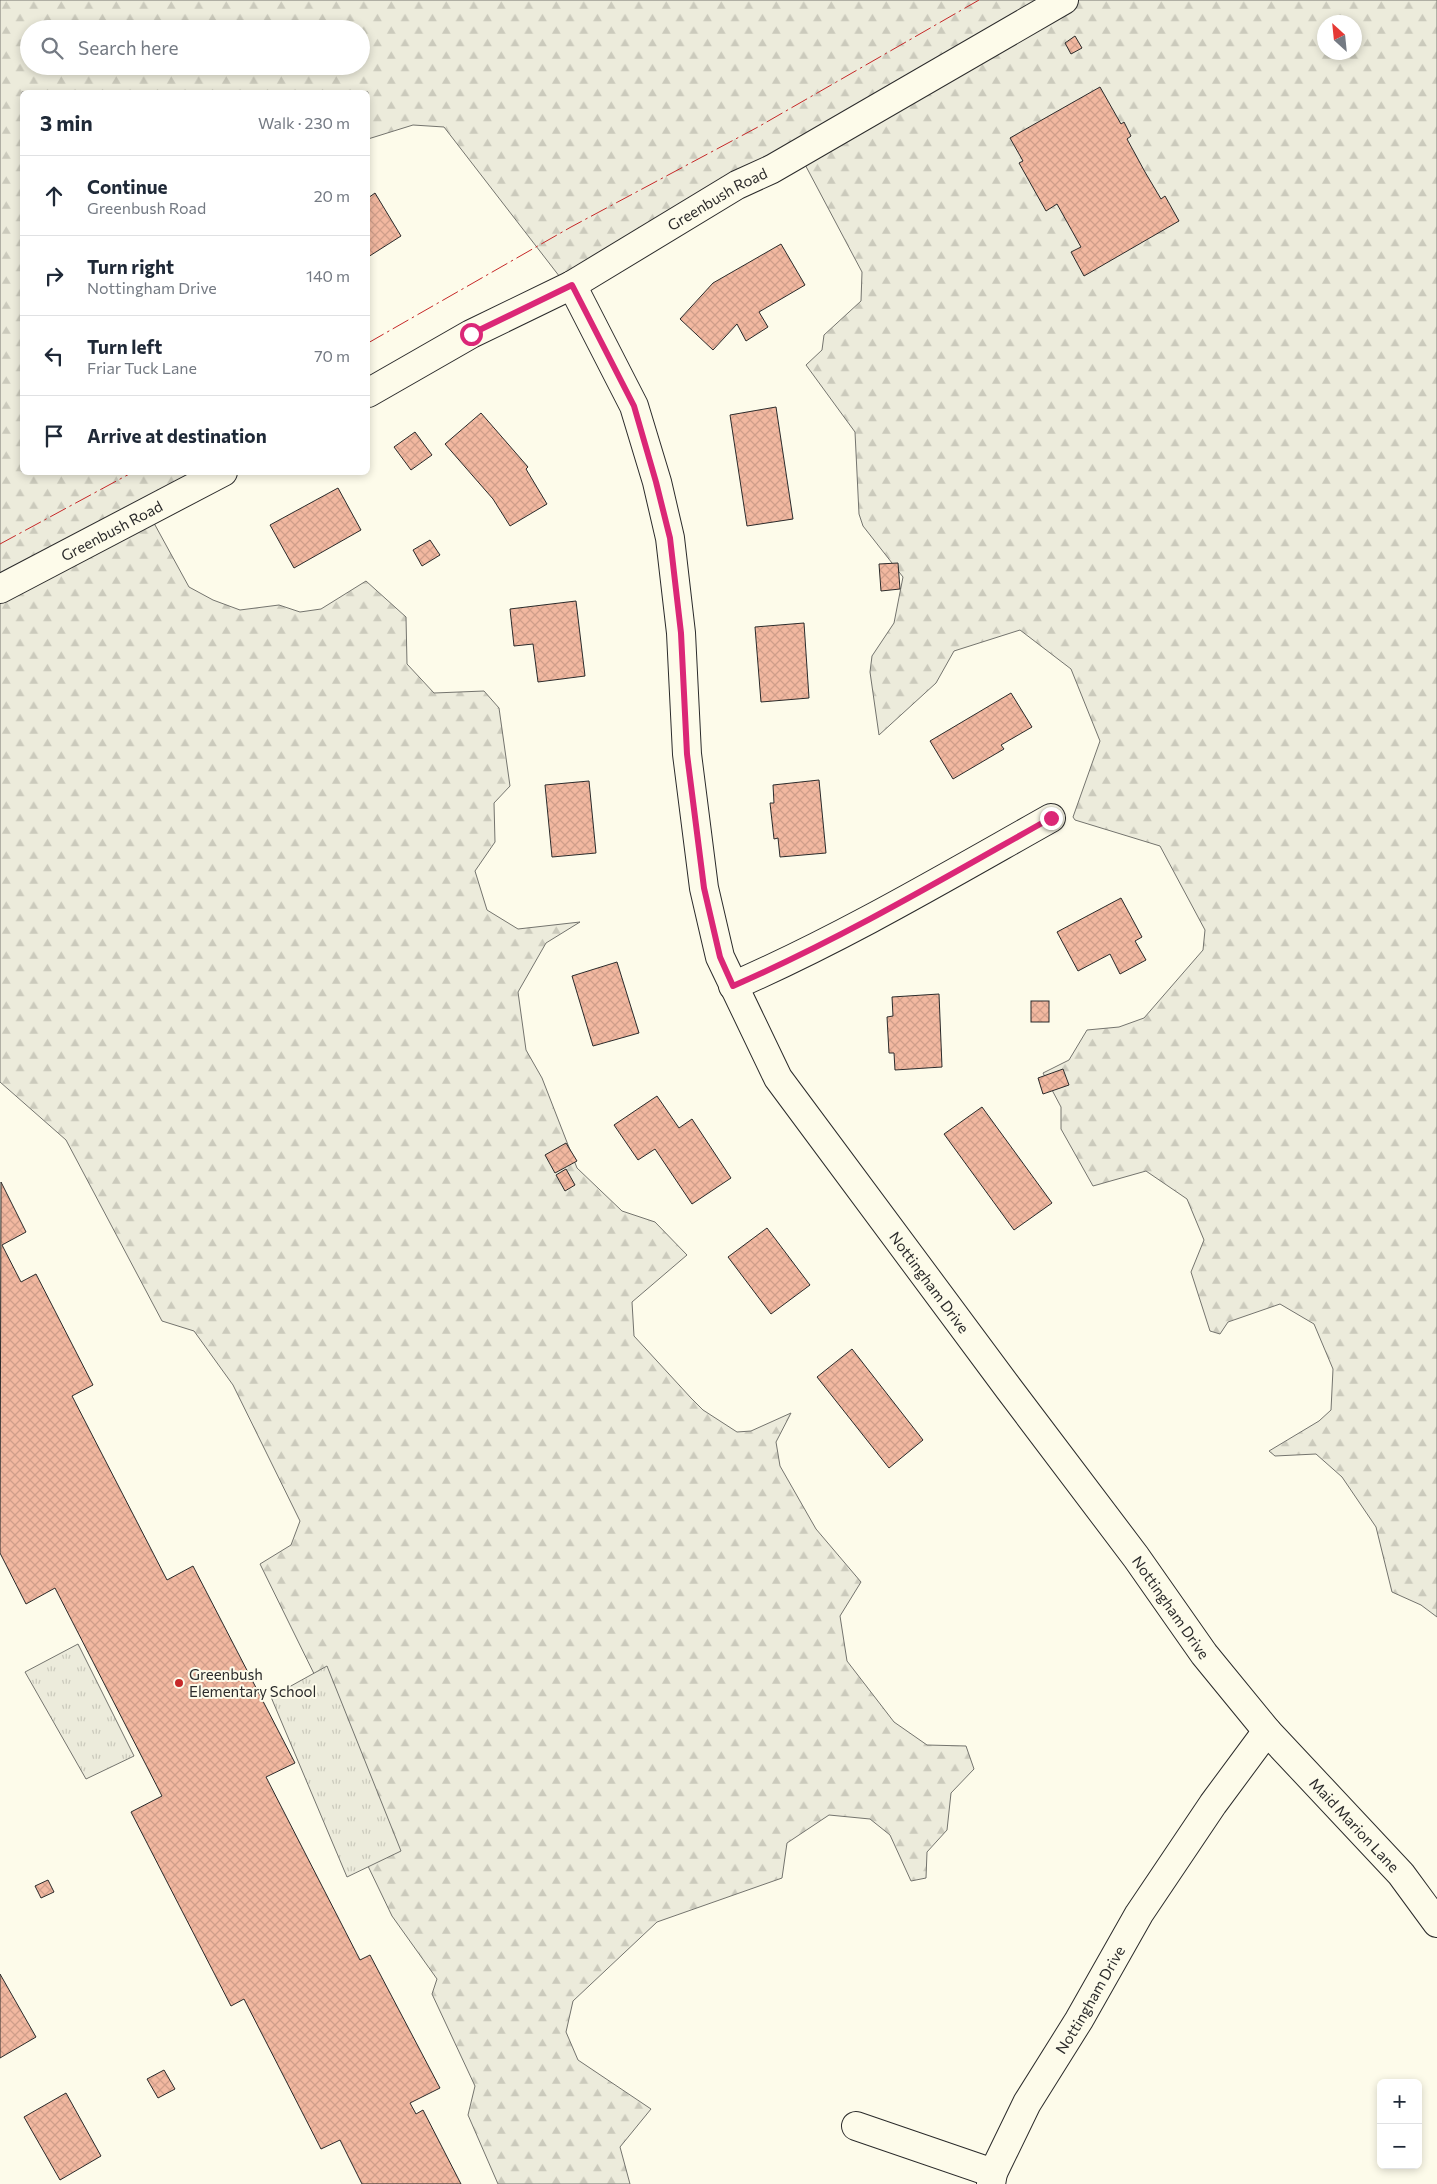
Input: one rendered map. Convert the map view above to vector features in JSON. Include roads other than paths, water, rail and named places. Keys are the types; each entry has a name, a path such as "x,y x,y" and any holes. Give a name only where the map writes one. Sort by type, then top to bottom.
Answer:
{"street":[{"name":"Greenbush Road","path":"370,392 471,334 572,285 737,185 780,164 1064,0"},
{"name":"Nottingham Drive","path":"572,285 634,406 670,538 681,633 687,754 704,888 720,957 733,986 778,1078 1136,1557 1204,1654 1267,1731 1212,1804 1139,1914 1079,2020 1027,2103 992,2179 856,2126"},
{"name":"Greenbush Road","path":"0,588 217,475"},
{"path":"733,986 796,958 864,924 1051,818"},
{"name":"Maid Marion Lane","path":"1267,1731 1400,1874 1437,1923"}],"place":[{"name":"Greenbush Elementary School","path":"179,1683"}]}
